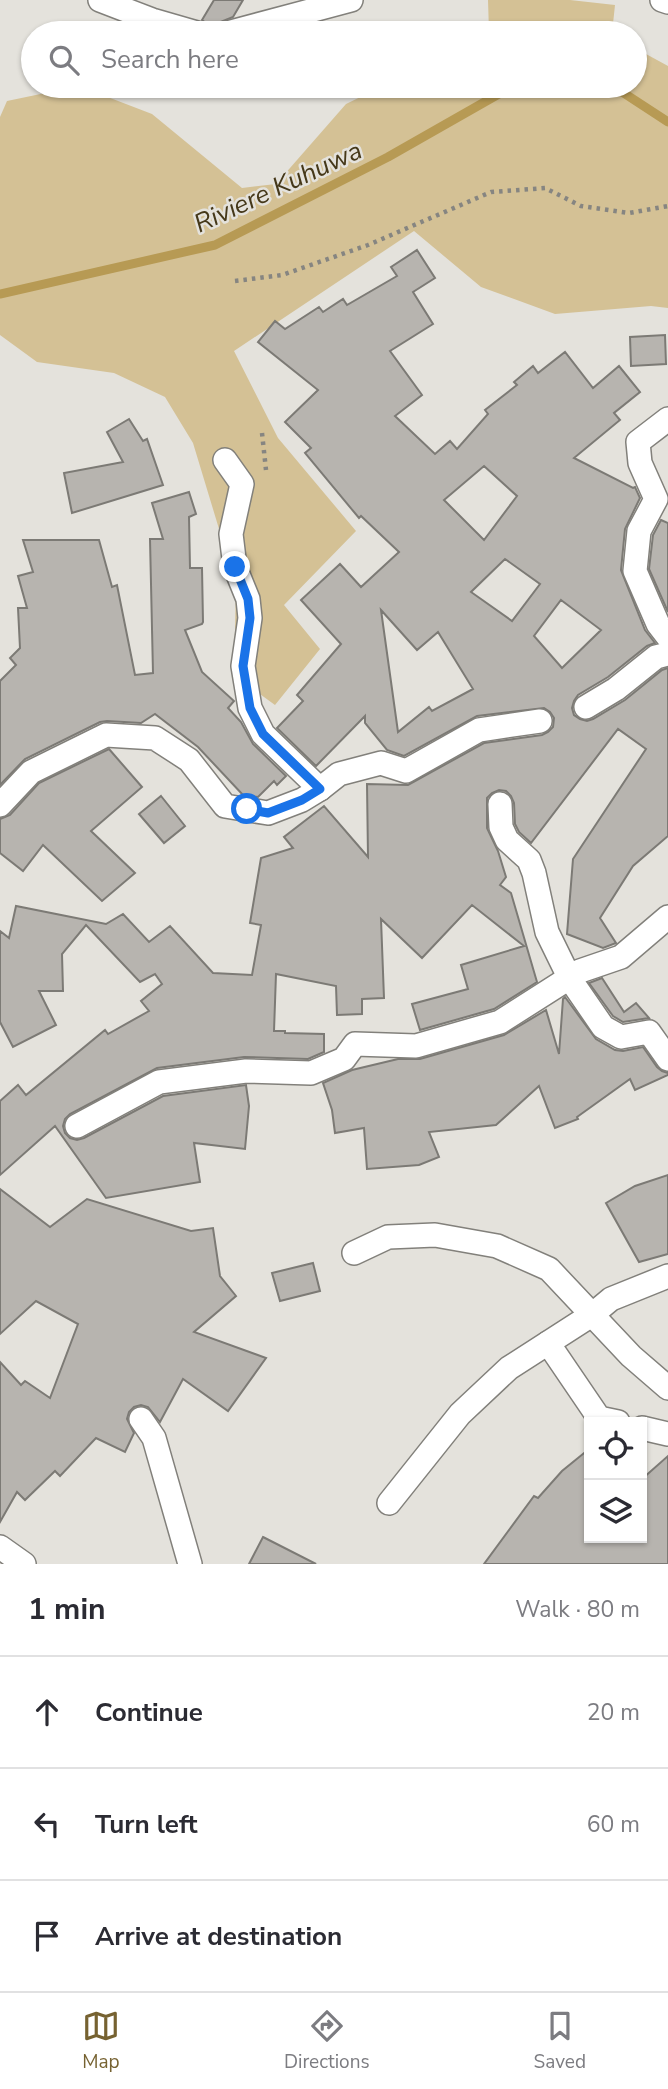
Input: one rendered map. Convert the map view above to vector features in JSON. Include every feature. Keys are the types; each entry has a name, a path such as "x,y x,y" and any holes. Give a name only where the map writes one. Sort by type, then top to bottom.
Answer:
{"street":[{"path":"100,0 155,21"},
{"path":"272,21 351,0"},
{"path":"662,0 668,2"},
{"path":"668,419 638,442 640,463 656,499 639,531 635,571 658,624 668,637"},
{"path":"225,460 242,484 231,534 235,567 248,599 250,618 243,666 250,708 263,734 320,789"},
{"path":"586,707 617,689 656,657 668,654"},
{"path":"0,805 31,772 106,735 155,738 189,760 225,806 268,813 302,800 339,774 381,763 406,771 479,730 540,721"},
{"path":"500,804 501,827 507,839 528,860 534,873 547,932 569,979 603,1027 621,1037 649,1032 668,1059"},
{"path":"77,1126 159,1082 246,1071 311,1073 344,1059 355,1044 416,1046 500,1022 580,971 621,957 668,917"},
{"path":"354,1254 388,1237 435,1235 497,1246 549,1269 631,1356 668,1388"},
{"path":"389,1503 460,1414 509,1368 593,1314 611,1299 668,1276"},
{"path":"548,1343 598,1417"},
{"path":"141,1419 154,1438 190,1564"},
{"path":"647,1429 668,1434"},
{"path":"0,1547 24,1564"}],"path":[{"path":"235,281 282,275 368,245 491,192 545,188 581,206 629,214 668,206"}],"shaded area":[{"path":"488,0 570,0 615,5 613,21 489,21"},
{"path":"647,55 668,66 668,308 651,306 555,314 481,287 414,231 234,351 278,438 356,531 284,605 320,649 275,705 234,675 236,585 193,443 165,397 114,373 37,362 0,335 0,117 7,101 21,98 110,98 152,114 242,188 276,184 346,104 358,98 647,98"}],"building":[{"path":"214,0 243,0 233,17 223,21 202,20"},
{"path":"417,250 435,278 413,292 433,324 390,351 422,395 395,416 435,454 450,441 457,449 488,414 485,410 517,385 514,382 533,366 538,373 565,352 593,388 619,366 640,392 614,413 620,420 574,458 635,487 640,498 625,529 621,570 645,630 655,643 578,695 572,708 574,715 580,719 593,719 625,700 668,668 668,836 633,866 600,918 616,943 603,948 567,934 573,859 646,749 618,729 531,843 515,824 511,796 506,791 499,790 487,798 487,828 506,877 500,885 511,893 537,982 494,1009 420,1030 412,1004 468,989 461,965 524,946 472,905 422,958 381,919 384,998 362,999 362,1014 337,1015 336,986 276,974 274,1031 324,1034 324,1052 308,1059 244,1057 157,1068 65,1119 65,1133 77,1140 163,1096 246,1085 249,1106 245,1149 194,1143 200,1182 106,1198 55,1126 0,1175 0,1101 18,1085 26,1095 105,1030 108,1034 149,1011 141,1001 162,984 155,974 140,982 86,925 62,954 63,991 39,991 56,1025 13,1047 0,1022 0,931 9,938 16,906 106,924 123,914 149,942 170,926 213,973 252,975 261,925 250,923 261,858 293,848 284,837 324,806 368,857 367,784 408,785 484,743 542,735 553,727 554,718 544,708 477,716 404,756 387,750 365,723 365,716 316,766 277,728 303,701 297,695 341,644 301,600 340,564 361,587 399,552 361,516 359,518 305,453 311,448 285,422 318,390 258,342 275,321 285,329 319,307 323,312 343,299 347,305 397,276 391,267","holes":["484,466 517,496 484,540 444,500","505,559 540,584 512,621 471,592","561,600 601,630 562,668 534,636","381,610 417,650 438,632 473,689 432,711 429,707 398,732"]},
{"path":"665,335 666,364 631,366 630,337"},
{"path":"129,419 143,441 147,439 163,485 72,513 64,473 123,462 107,432"},
{"path":"189,492 196,514 189,517 190,568 202,568 203,622 185,630 202,672 234,701 228,708 241,722 253,744 286,776 277,785 274,781 258,797 243,795 198,747 155,714 141,723 100,722 25,759 0,785 0,681 16,665 10,658 20,648 18,608 27,608 18,576 33,572 23,540 99,540 112,587 117,585 135,675 153,673 150,539 163,539 152,503"},
{"path":"661,520 668,523 668,612 649,569 653,535"},
{"path":"109,749 142,787 91,831 135,873 102,901 43,845 23,871 0,853 0,819 10,815 39,783"},
{"path":"161,796 185,826 164,843 139,814"},
{"path":"602,978 624,1012 636,1003 649,1018 623,1022 613,1016 589,983"},
{"path":"565,997 596,1039 615,1050 643,1047 657,1067 668,1075 635,1090 630,1079 577,1117 578,1119 555,1128 539,1086 496,1125 429,1132 439,1157 419,1165 367,1169 364,1128 335,1133 332,1110 323,1083 352,1070 398,1059 420,1059 504,1035 546,1010 559,1054"},
{"path":"668,1175 668,1254 639,1262 606,1203 635,1186"},
{"path":"0,1189 50,1227 87,1199 191,1231 213,1228 220,1276 236,1296 194,1332 266,1358 228,1411 183,1379 160,1422 148,1407 134,1407 127,1419 134,1433 125,1452 96,1438 60,1476 55,1471 25,1500 17,1492 0,1522 0,1362 21,1385 25,1381 50,1398 78,1324 36,1301 0,1334"},
{"path":"313,1263 320,1291 280,1301 272,1273"},
{"path":"584,1453 584,1543 647,1543 647,1475 668,1456 668,1564 484,1564 534,1496 538,1498 562,1471"},
{"path":"263,1537 316,1564 249,1564"}],"waterway":[{"name":"Riviere Kuhuwa","path":"0,294 215,245 388,157 492,98"},
{"name":"Riviere Kuhuwa","path":"631,98 668,122"}],"route":[{"path":"235,567 248,599 250,618 243,666 250,708 263,734 320,789 302,800 268,813 247,809"}]}
